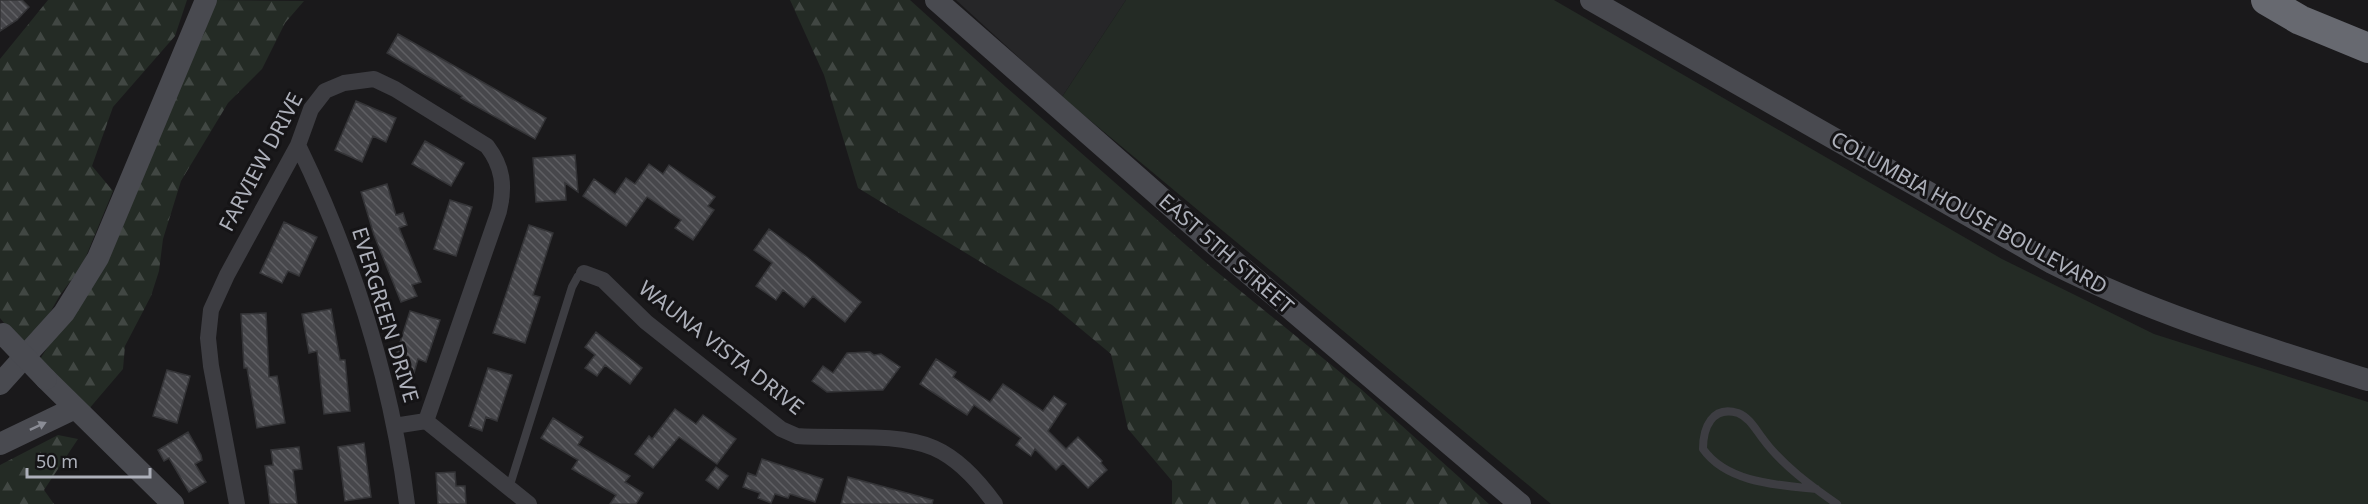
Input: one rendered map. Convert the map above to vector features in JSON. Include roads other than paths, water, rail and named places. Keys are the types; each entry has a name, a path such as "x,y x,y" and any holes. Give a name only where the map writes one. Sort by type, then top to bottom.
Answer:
{"highway":[{"path":"2266,0 2300,20 2368,48"},
{"path":"2283,0 2368,28"}],"street":[{"path":"0,384 64,313 98,258 206,0"},
{"name":"EAST 5TH STREET","path":"936,0 1215,245 1520,504"},
{"name":"COLUMBIA HOUSE BOULEVARD","path":"1591,0 2052,263 2099,286 2194,324 2368,380"},
{"name":"FARVIEW DRIVE","path":"237,504 211,366 208,338 211,310 298,145 311,109 325,91 344,82 374,80 395,89 487,146 496,158 502,176 503,194 499,211 426,421"},
{"name":"EVERGREEN DRIVE","path":"298,145 325,200 349,262 369,326 394,426 407,504"},
{"name":"WAUNA VISTA DRIVE","path":"584,273 603,280 646,322 781,429 797,435 910,441 934,448 970,475 995,504"},
{"path":"1,332 46,380 173,504"},
{"path":"0,444 75,408"},
{"path":"394,426 426,421 529,504"}],"lane":[{"path":"509,488 572,287 578,276 584,273"},
{"path":"1816,489 1771,485 1733,473 1711,460 1703,449 1705,427 1711,418 1723,412 1737,413 1748,419 1770,449 1836,504"}]}
